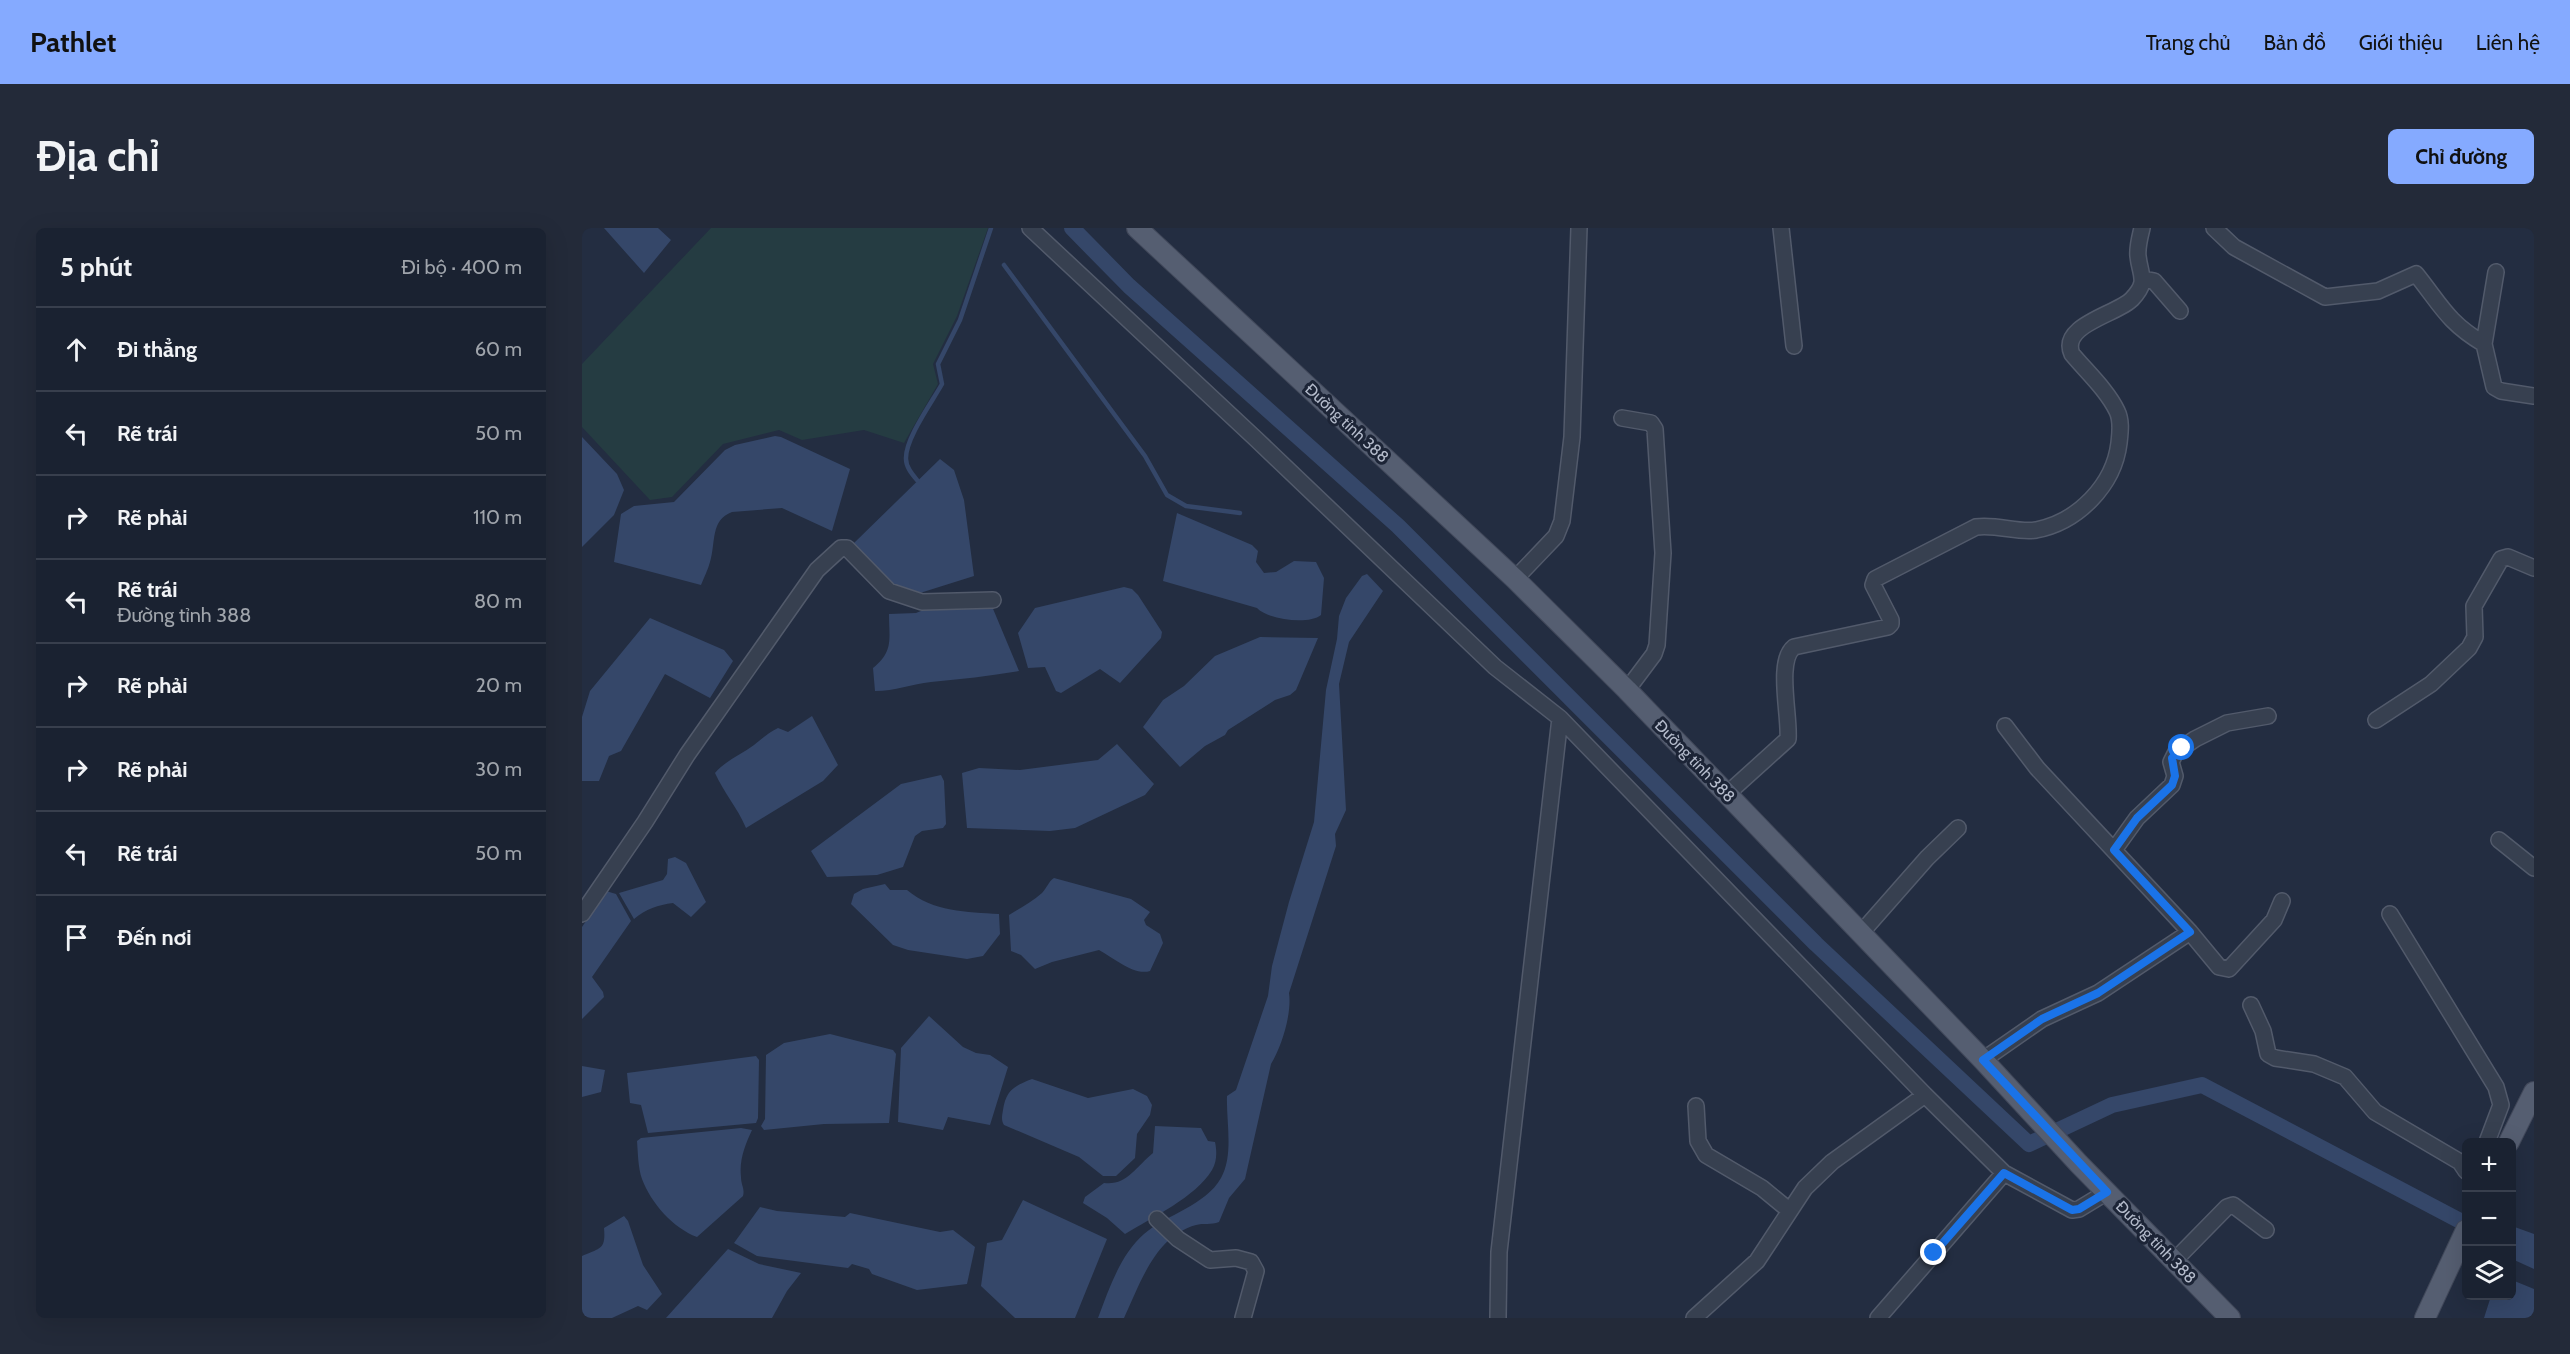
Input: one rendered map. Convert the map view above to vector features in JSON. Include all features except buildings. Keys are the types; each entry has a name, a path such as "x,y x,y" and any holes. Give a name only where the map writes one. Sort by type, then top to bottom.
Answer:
{"main road":[{"name":"Đường tỉnh 388","path":"1137,228 1515,579 1627,690 1983,1060 2079,1164 2230,1318"},
{"path":"2511,1138 2534,1092"},
{"path":"2425,1318 2462,1239"}],"street":[{"path":"1030,228 1340,517 1495,667 1560,718 1925,1095 2004,1173 2072,1210 2079,1209 2107,1192"},
{"path":"1515,579 1556,536 1562,521 1572,437 1579,228"},
{"path":"1781,228 1794,346"},
{"path":"1727,794 1788,739 1785,665 1788,652 1794,647 1888,627 1891,624 1873,585 1875,579 1976,527 1991,525 2036,530 2058,521 2092,499 2110,475 2118,454 2120,425 2118,412 2068,346 2086,323 2131,300 2144,279 2138,257 2142,228"},
{"path":"2214,228 2234,247 2325,297 2378,291 2416,274 2441,309 2460,329 2484,344"},
{"path":"2496,272 2484,344 2497,390 2534,396"},
{"path":"2144,279 2154,281 2180,311"},
{"path":"1622,418 1651,423 1655,429 1663,553 1658,645 1654,654 1627,690"},
{"path":"582,914 645,822 687,755 817,570 841,549 847,548 889,591 921,602 993,600"},
{"path":"2376,720 2431,684 2469,648 2475,637 2474,606 2500,560 2508,558 2534,568"},
{"path":"2114,850 2137,818 2172,785 2175,776 2172,758 2176,752 2195,739 2227,723 2268,716"},
{"path":"1498,1318 1499,1252 1560,718"},
{"path":"2005,726 2037,768 2190,932 2219,967 2229,969 2277,917 2282,901"},
{"path":"1861,933 1920,865 1958,828"},
{"path":"2499,840 2534,868"},
{"path":"2390,914 2496,1087 2501,1105 2489,1138"},
{"path":"1983,1060 2042,1019 2098,993 2190,932"},
{"path":"2251,1005 2264,1031 2268,1054 2276,1058 2323,1067 2345,1077 2376,1112 2462,1165"},
{"path":"1694,1318 1757,1261 1805,1188 1832,1162 1925,1095"},
{"path":"1696,1106 1698,1141 1706,1155 1762,1188 1790,1211"},
{"path":"1878,1318 2004,1173"},
{"path":"2174,1260 2227,1207 2233,1205 2266,1230"},
{"path":"1157,1219 1178,1239 1210,1260 1236,1258 1251,1262 1254,1266 1255,1278 1243,1318"}],"green space":[{"path":"711,228 988,228 957,316 933,364 938,384 904,443 864,430 802,440 779,430 723,444 672,497 650,500 582,427 582,364"}],"water":[{"path":"604,228 658,228 671,240 644,273"},
{"path":"775,436 850,469 832,531 782,508 732,512 725,516 717,526 712,555 701,585 614,562 621,514 634,506 674,502 725,450 735,445"},
{"path":"582,437 617,474 624,490 614,515 582,547"},
{"path":"940,459 954,470 964,500 974,576 920,593 894,587 853,544"},
{"path":"1177,513 1252,545 1258,551 1256,562 1264,573 1276,572 1294,561 1316,562 1324,578 1321,615 1307,620 1279,618 1270,616 1257,608 1163,581"},
{"path":"1367,574 1383,591 1349,642 1339,684 1346,810 1335,834 1336,846 1289,993 1289,1010 1285,1029 1271,1064 1245,1179 1229,1198 1219,1222 1196,1225 1182,1231 1159,1250 1143,1277 1124,1318 1098,1318 1116,1273 1136,1242 1153,1227 1205,1196 1214,1188 1225,1169 1228,1149 1227,1096 1236,1090 1268,996 1272,966 1314,822 1326,690 1337,639 1339,616 1346,598 1362,576"},
{"path":"1124,587 1132,589 1138,595 1162,632 1161,638 1120,683 1100,669 1061,693 1056,691 1045,667 1028,668 1018,633 1035,608"},
{"path":"991,604 1019,671 875,691 873,668 884,656 889,644 889,614 916,613 933,606"},
{"path":"650,618 724,650 733,661 710,698 665,674 621,751 609,756 599,781 582,781 582,717 590,691"},
{"path":"1260,637 1318,638 1296,690 1290,695 1275,700 1228,730 1225,735 1205,746 1180,767 1143,727 1163,700 1184,686 1215,656"},
{"path":"812,716 838,765 823,781 746,828 715,773 774,730 778,728 788,732"},
{"path":"1117,744 1154,784 1145,795 1075,828 1050,831 967,828 962,773 979,768 1020,770 1098,760"},
{"path":"941,775 944,781 946,824 943,828 922,831 915,836 903,867 877,875 827,877 811,851 901,784"},
{"path":"675,857 686,863 706,902 691,917 673,903 652,908 634,919 619,893 663,880 667,874 668,859"},
{"path":"1054,878 1131,899 1150,912 1144,920 1146,925 1160,934 1163,943 1150,971 1131,969 1099,950 1052,962 1035,969 1021,955 1011,951 1009,915 1038,896"},
{"path":"885,884 890,890 907,890 939,907 999,914 1000,934 983,956 967,959 908,950 893,945 851,904 854,894 863,889"},
{"path":"606,891 616,894 631,921 592,977 604,997 582,1019 582,927"},
{"path":"929,1016 963,1047 976,1053 990,1055 1008,1067 990,1125 948,1117 943,1130 898,1122 901,1048"},
{"path":"830,1034 893,1050 896,1054 889,1123 824,1124 764,1130 761,1126 765,1119 766,1055 784,1043"},
{"path":"756,1056 759,1060 756,1123 648,1133 641,1105 630,1103 627,1073"},
{"path":"582,1066 605,1070 601,1092 582,1097"},
{"path":"1032,1079 1088,1098 1133,1089 1147,1096 1152,1105 1150,1115 1137,1134 1135,1158 1116,1176 1103,1176 1079,1157 1004,1125 1002,1114 1009,1093"},
{"path":"1155,1126 1201,1128 1208,1141 1215,1142 1215,1164 1205,1180 1184,1198 1125,1234 1107,1218 1083,1203 1085,1197 1104,1183 1119,1182 1125,1179 1153,1153"},
{"path":"741,1128 752,1130 741,1165 743,1196 697,1237 688,1233 664,1214 646,1188 638,1160 637,1141 641,1138"},
{"path":"1023,1200 1107,1239 1075,1318 1015,1318 981,1286 987,1243 1002,1240"},
{"path":"760,1207 777,1211 845,1217 850,1213 940,1232 953,1230 975,1247 967,1284 917,1290 872,1274 869,1269 852,1264 848,1268 757,1256 734,1243"},
{"path":"624,1216 628,1221 643,1265 662,1294 647,1310 638,1306 612,1318 582,1318 582,1256 600,1247 604,1241 604,1228"},
{"path":"2516,1227 2534,1234 2534,1269 2516,1261"},
{"path":"728,1249 759,1264 801,1273 787,1291 772,1318 666,1318"},
{"path":"2516,1282 2534,1289 2534,1318 2484,1318 2490,1300 2516,1300"}],"waterway":[{"path":"917,480 907,465 907,451 914,431 942,384 938,364 960,320 991,228"},
{"path":"1072,228 1129,286 1398,526 1816,944 2029,1144 2112,1105 2202,1085 2462,1222"},
{"path":"1004,265 1145,456 1167,495 1186,506 1240,513"}],"route":[{"path":"1934,1253 2004,1173 2072,1210 2079,1209 2107,1192 1983,1060 2042,1019 2098,993 2190,932 2114,850 2130,825 2172,785 2175,776 2172,758 2182,748"}]}
